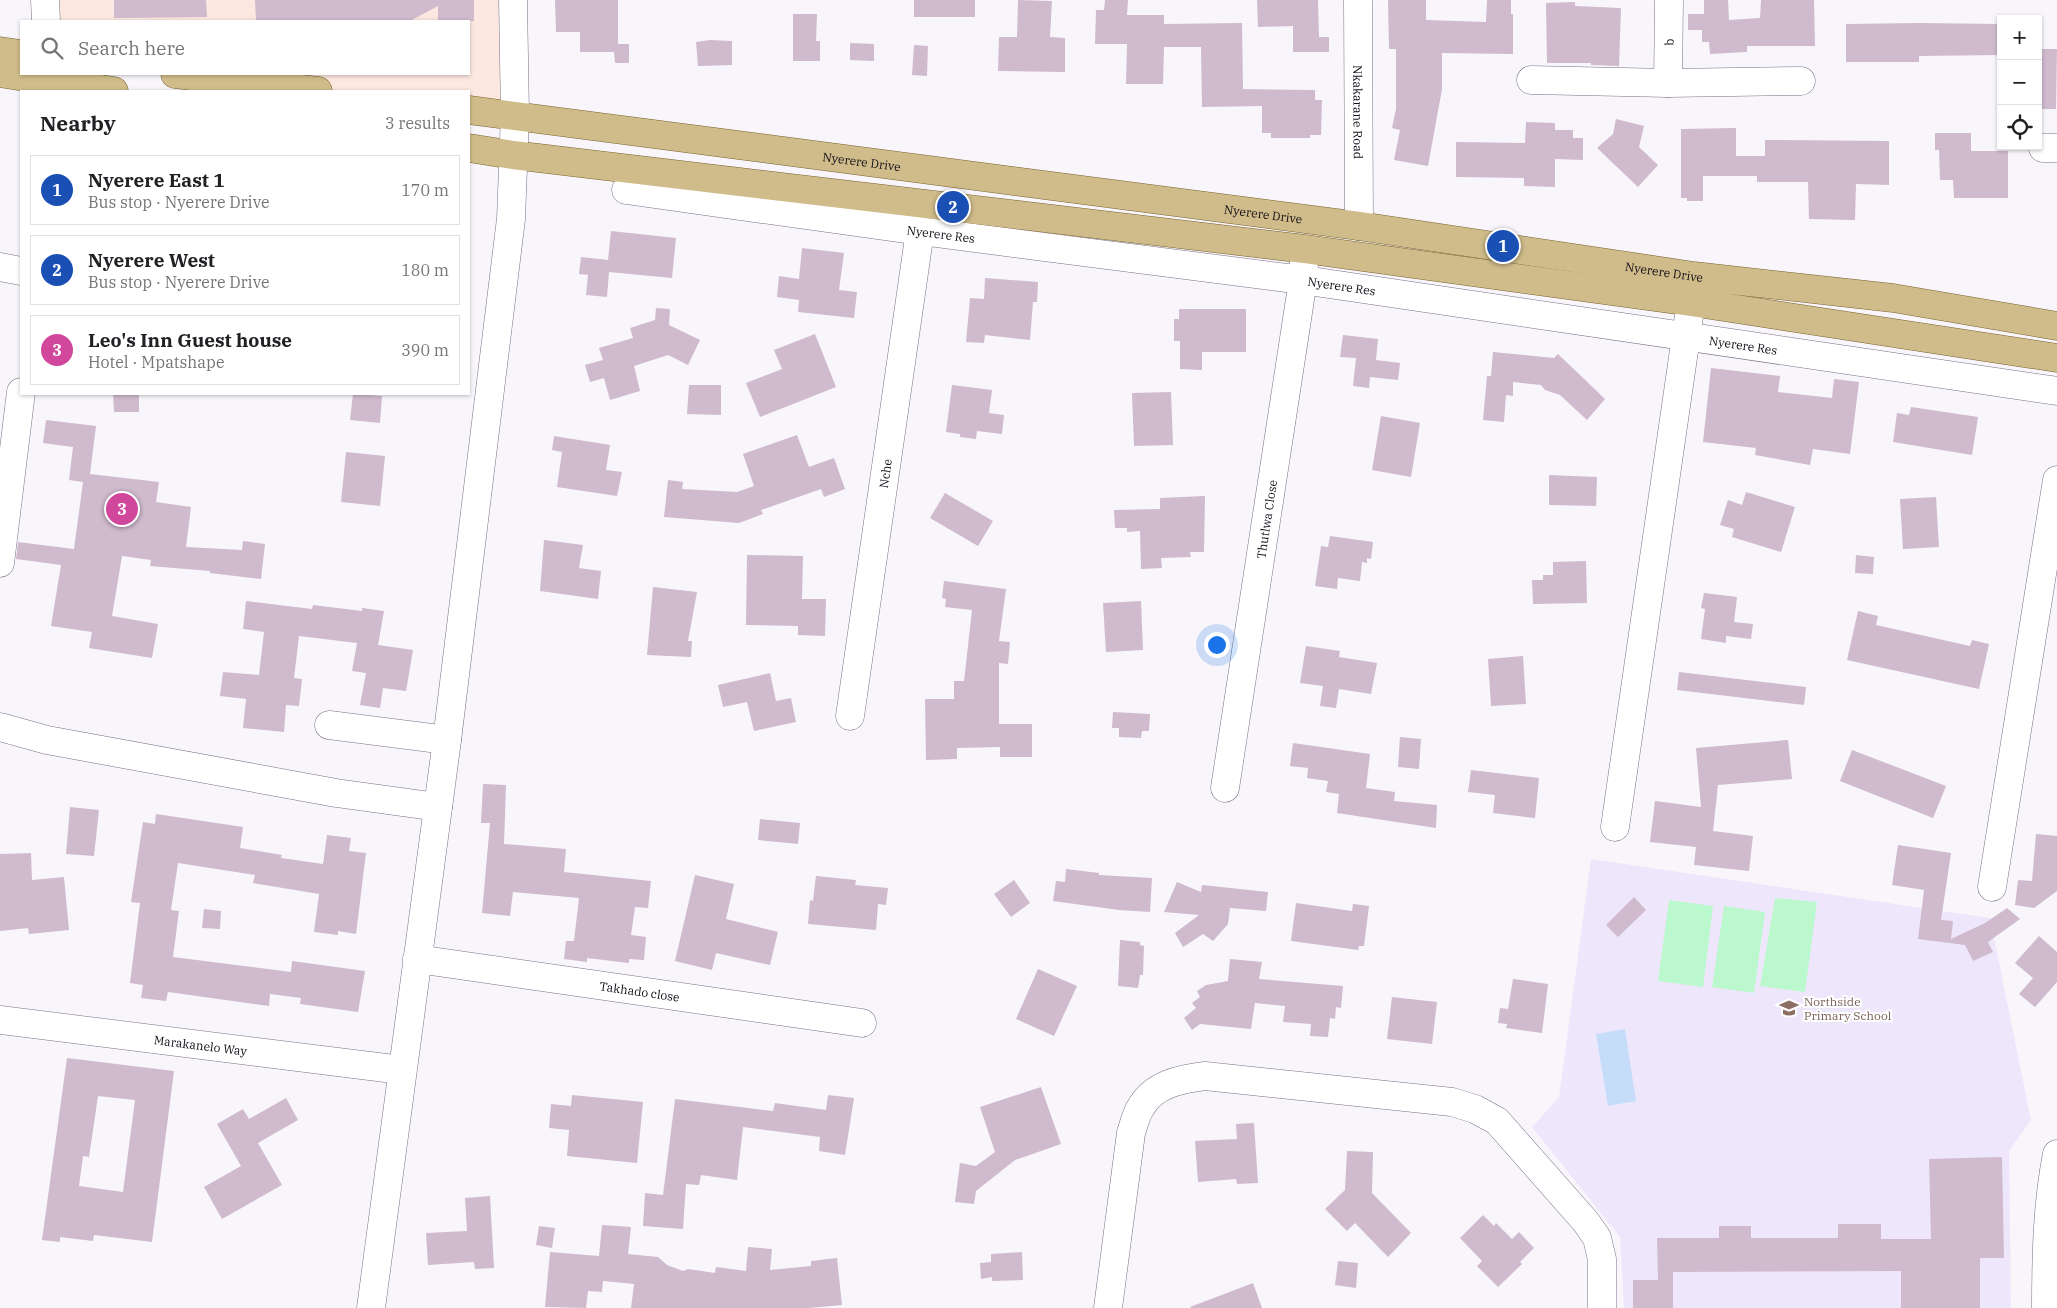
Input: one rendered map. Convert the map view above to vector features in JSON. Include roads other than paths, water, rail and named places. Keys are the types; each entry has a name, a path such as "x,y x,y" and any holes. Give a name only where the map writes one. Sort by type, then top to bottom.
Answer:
{"main road":[{"path":"0,51 20,54"},
{"path":"0,73 64,87 102,90"},
{"path":"183,75 310,90"},
{"name":"Nyerere Drive","path":"470,110 1359,226 2057,358"},
{"name":"Nyerere Drive","path":"470,148 513,155 1305,249 1693,289 1893,298 2057,326"}],"street":[{"path":"46,0 46,20"},
{"path":"371,1308 448,740 511,219 515,115 513,0"},
{"name":"Nkakarane Road","path":"1358,0 1359,226"},
{"name":"b","path":"1668,83 1669,0"},
{"path":"1531,80 1668,83 1801,81"},
{"name":"Nyerere Res","path":"626,190 920,231 1303,280 2057,391"},
{"name":"Nche","path":"850,716 920,231"},
{"name":"Thutlwa Close","path":"1225,788 1303,280 1305,249"},
{"path":"0,267 20,271"},
{"path":"1615,827 1693,289"},
{"path":"1,554 21,395"},
{"path":"1992,887 2057,480"},
{"path":"329,724 448,740"},
{"path":"0,727 57,742 336,793 438,807"},
{"name":"Takhado close","path":"417,959 862,1023"},
{"name":"Marakanelo Way","path":"0,1020 402,1070"},
{"path":"1108,1308 1131,1132 1141,1107 1154,1091 1182,1079 1205,1076 1452,1102 1475,1109 1497,1121 1586,1222 1597,1238 1602,1259 1602,1308"},
{"path":"2046,1308 2046,1253 2053,1174 2057,1154"}],"water":[{"path":"1625,1029 1636,1101 1608,1106 1596,1034"}],"place":[{"name":"Nyerere West","path":"953,207"},
{"name":"Nyerere East 1","path":"1503,246"},
{"name":"Leo's Inn Guest house","path":"122,509"},
{"name":"Northside Primary School","path":"1789,1008"}]}
